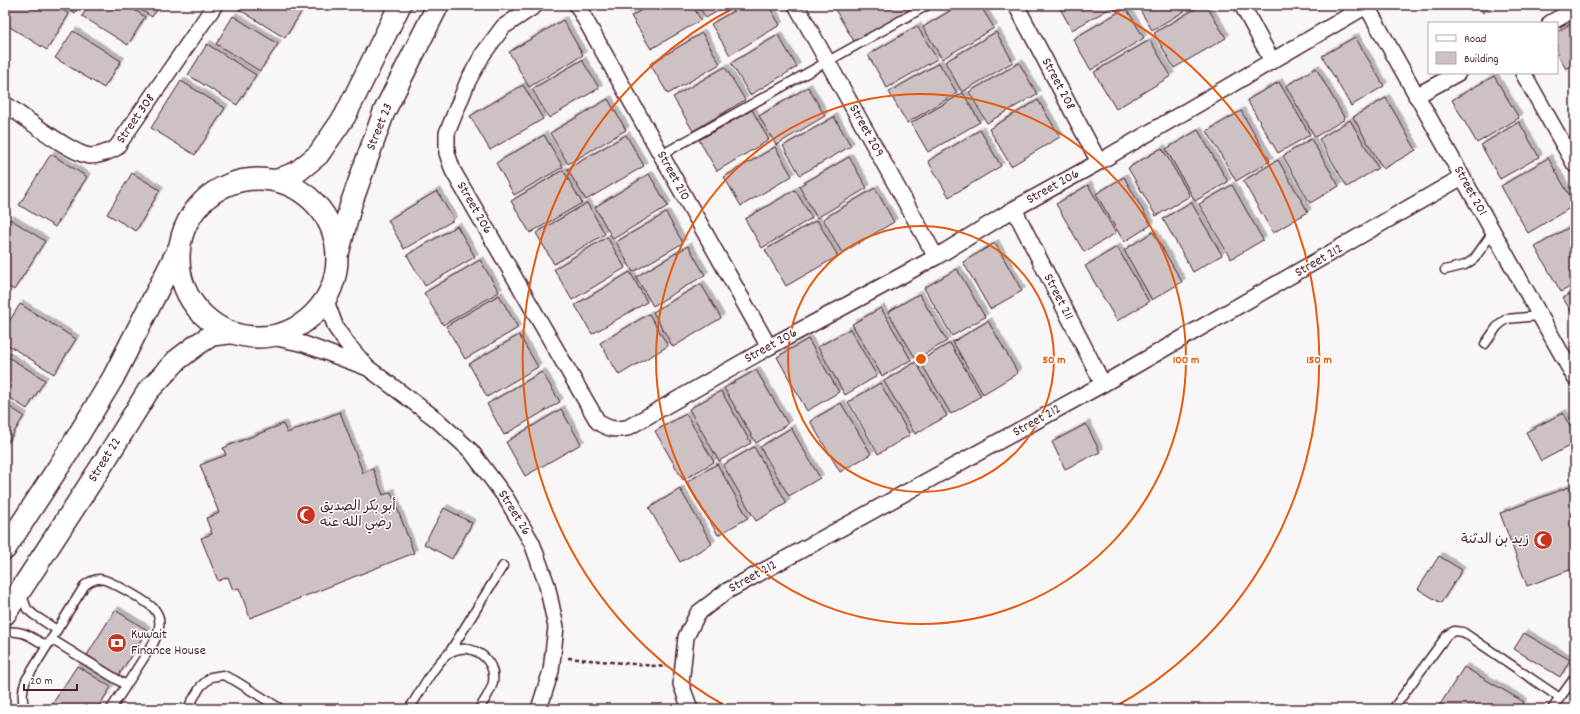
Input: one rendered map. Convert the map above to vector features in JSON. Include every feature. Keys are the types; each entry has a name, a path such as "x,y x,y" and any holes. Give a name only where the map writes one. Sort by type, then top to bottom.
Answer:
{"street":[{"name":"Street 308","path":"5,104 74,151 89,156 103,155 116,148 215,5"},
{"path":"275,181 297,172 318,155 345,116 400,5"},
{"name":"Street 23","path":"338,255 351,204 384,112 438,5"},
{"name":"Street 206","path":"536,5 503,27 483,54 468,81 447,133 447,153 453,171 598,422 608,428 618,430 627,428 769,347 936,256 1014,209 1099,162 1366,5"},
{"name":"Street 210","path":"577,5 769,347"},
{"name":"Street 209","path":"796,5 936,256"},
{"name":"Street 208","path":"1016,5 1099,162"},
{"path":"1242,5 1272,61"},
{"name":"Street 201","path":"1366,5 1575,378"},
{"path":"1552,22 1575,9"},
{"path":"1416,96 1456,74"},
{"path":"1524,74 1575,165"},
{"name":"Street 212","path":"690,709 681,684 686,637 698,613 727,591 1103,384 1462,177"},
{"path":"5,549 67,454 113,378 181,244 189,220 205,200 226,186 250,179 275,181 299,190 319,207 332,229 338,255 335,278 326,300 302,324 272,337 250,338 229,332 206,318 189,297 180,271 181,244"},
{"name":"Street 211","path":"1014,209 1103,384"},
{"name":"Street 26","path":"326,300 336,328 348,345 368,368 436,419 471,451 506,498 532,543 547,585 556,627 551,671 539,709"},
{"name":"Street 22","path":"5,614 106,459 148,391 177,360 198,344 212,335 229,332"},
{"name":"Street 26","path":"272,337 304,344 368,368"}],"lane":[{"path":"661,155 928,5"},
{"path":"1445,270 1465,265 1474,259 1493,232"},
{"path":"1485,344 1497,327 1506,319 1540,316"},
{"path":"409,709 436,667 448,654 503,566"},
{"path":"26,709 24,708 22,689 26,680 85,585 92,580 99,578 108,580 148,603 155,610 159,622 159,631 111,709"},
{"path":"20,590 27,609 57,630"},
{"path":"5,632 14,630 24,633 46,646"},
{"path":"1393,709 1447,635 1454,631 1464,632 1560,698"},
{"path":"51,639 126,685"},
{"path":"448,654 459,649 471,649 482,654 489,663 493,672 493,682 479,709"},
{"path":"190,704 201,686 211,677 223,675 234,680 280,709"},
{"path":"1552,709 1575,677"}],"path":[{"path":"553,656 683,669"}],"building":[{"path":"10,5 55,5 69,14 47,50 5,24 5,13"},
{"path":"63,5 80,5 75,13"},
{"path":"89,5 127,5 145,17 128,45 82,16"},
{"path":"134,5 160,5 152,17"},
{"path":"237,5 305,6 285,38 235,7"},
{"path":"627,5 642,5 630,12"},
{"path":"651,5 692,5 701,20 651,49 631,16"},
{"path":"698,5 728,5 706,18"},
{"path":"744,5 768,5 780,25 730,55 711,24"},
{"path":"910,5 912,9 855,43 833,6"},
{"path":"960,5 980,5 994,28 942,59 923,27"},
{"path":"1058,5 1116,5 1072,30"},
{"path":"1137,5 1195,5 1152,30"},
{"path":"1202,5 1206,5 1226,38 1174,68 1154,33"},
{"path":"1478,5 1495,5 1483,13"},
{"path":"1126,8 1144,38 1091,70 1073,39"},
{"path":"233,16 278,44 260,71 216,44"},
{"path":"563,20 583,55 529,87 509,52"},
{"path":"1575,21 1575,64 1566,69 1558,56 1558,31"},
{"path":"917,26 937,59 887,88 868,55"},
{"path":"73,31 121,61 104,88 55,58"},
{"path":"996,32 1013,62 962,92 945,62"},
{"path":"702,33 720,64 668,94 650,64"},
{"path":"778,35 797,67 750,95 731,63"},
{"path":"1355,37 1384,86 1351,106 1322,56"},
{"path":"1150,40 1171,76 1116,109 1094,72"},
{"path":"207,44 256,75 237,105 188,75"},
{"path":"582,60 599,88 549,118 532,89"},
{"path":"939,63 957,93 907,123 889,92"},
{"path":"1019,63 1037,94 987,123 969,92"},
{"path":"725,67 745,100 693,131 673,97"},
{"path":"1316,68 1345,119 1315,137 1286,86"},
{"path":"1494,76 1519,118 1477,143 1452,100"},
{"path":"181,81 225,108 195,155 151,128"},
{"path":"1279,82 1310,135 1278,153 1247,100"},
{"path":"523,85 543,119 490,150 470,116"},
{"path":"808,87 825,116 776,145 759,116"},
{"path":"963,93 980,122 928,152 911,123"},
{"path":"1386,98 1416,150 1383,169 1353,117"},
{"path":"608,99 626,130 568,164 550,133"},
{"path":"1038,100 1060,137 1011,166 989,129"},
{"path":"752,110 769,140 717,171 699,140"},
{"path":"1241,111 1270,161 1236,181 1207,131"},
{"path":"834,117 851,146 800,175 783,146"},
{"path":"1350,120 1378,168 1347,187 1319,139"},
{"path":"1519,122 1539,157 1500,179 1481,145"},
{"path":"980,130 1001,166 949,197 928,161"},
{"path":"1198,130 1228,182 1195,201 1166,149"},
{"path":"544,135 563,167 514,195 496,163"},
{"path":"626,135 644,166 586,200 567,169"},
{"path":"1311,139 1339,186 1310,203 1283,156"},
{"path":"775,147 792,176 741,206 724,177"},
{"path":"1162,148 1190,196 1156,216 1128,168"},
{"path":"51,154 87,177 55,227 19,205"},
{"path":"849,157 867,188 817,218 799,186"},
{"path":"1548,158 1575,205 1528,233 1501,186"},
{"path":"1278,160 1308,212 1273,233 1243,181"},
{"path":"563,170 582,203 530,233 511,201"},
{"path":"132,173 160,190 136,231 107,214"},
{"path":"649,174 668,206 613,239 595,207"},
{"path":"1124,177 1151,225 1124,242 1096,194"},
{"path":"1088,185 1116,233 1084,252 1056,204"},
{"path":"1232,185 1263,240 1231,259 1199,204"},
{"path":"875,188 894,222 842,253 823,219"},
{"path":"795,190 812,218 762,248 745,219"},
{"path":"437,191 454,220 404,249 388,220"},
{"path":"1191,202 1222,255 1193,272 1163,219"},
{"path":"587,203 605,234 554,264 536,233"},
{"path":"666,213 683,243 633,272 616,242"},
{"path":"10,219 45,241 14,290 5,285 5,228"},
{"path":"817,220 838,256 786,286 765,250"},
{"path":"1575,224 1575,284 1561,292 1535,247"},
{"path":"457,226 475,257 425,286 407,255"},
{"path":"1153,232 1182,282 1152,300 1124,250"},
{"path":"607,237 625,268 572,300 554,269"},
{"path":"995,243 1022,291 990,309 963,262"},
{"path":"688,246 705,275 653,306 636,277"},
{"path":"1117,247 1149,302 1117,321 1085,266"},
{"path":"480,260 499,292 443,325 424,293"},
{"path":"957,269 985,317 952,336 924,288"},
{"path":"630,272 647,302 592,334 575,305"},
{"path":"701,284 721,318 673,347 653,312"},
{"path":"1575,291 1575,318 1563,298"},
{"path":"919,294 947,341 916,359 888,312"},
{"path":"499,295 518,328 465,359 446,326"},
{"path":"20,304 76,339 54,374 5,343 5,328"},
{"path":"881,308 911,360 882,376 852,324"},
{"path":"649,314 668,346 619,375 600,343"},
{"path":"988,321 1018,373 983,394 953,342"},
{"path":"850,329 877,376 845,395 818,347"},
{"path":"519,335 538,367 487,397 469,364"},
{"path":"808,339 839,392 807,411 777,357"},
{"path":"950,343 981,396 951,414 920,361"},
{"path":"5,355 45,380 27,409 5,395"},
{"path":"916,362 947,416 915,434 884,381"},
{"path":"756,370 788,424 756,443 724,388"},
{"path":"542,372 560,402 504,435 487,404"},
{"path":"880,383 910,435 878,454 848,402"},
{"path":"721,391 751,443 719,461 689,409"},
{"path":"841,403 871,454 840,472 810,421"},
{"path":"5,404 24,416 5,447"},
{"path":"561,409 581,444 525,476 506,442"},
{"name":"أبو بكر الصديق رضي الله عنه","path":"340,412 363,473 373,469 383,495 391,492 414,553 250,618 239,588 233,590 228,577 218,581 201,538 212,534 206,518 219,513 200,465 226,455 223,448 283,424 287,433"},
{"path":"1563,413 1575,437 1575,443 1541,461 1526,432"},
{"path":"686,414 714,462 683,480 655,431"},
{"path":"1086,424 1100,452 1065,469 1052,442"},
{"path":"791,428 820,478 789,496 760,447"},
{"path":"754,447 787,503 756,521 723,465"},
{"path":"717,464 748,518 718,535 687,482"},
{"name":"زيد بن الدثنة","path":"1569,487 1575,504 1575,568 1527,586 1500,513"},
{"path":"680,489 712,544 680,562 649,508"},
{"path":"444,508 472,523 452,559 424,544"},
{"path":"1439,556 1462,570 1441,603 1418,589"},
{"name":"Kuwait Finance House","path":"115,610 147,630 119,675 87,655"},
{"path":"1524,633 1570,660 1560,677 1514,649"},
{"path":"77,666 111,687 97,709 49,709"},
{"path":"1464,667 1524,702 1519,709 1437,709"}],"place":[{"name":"أبو بكر الصديق رضي الله عنه","path":"306,515"},
{"name":"زيد بن الدثنة","path":"1543,540"},
{"name":"Kuwait Finance House","path":"117,643"}]}
